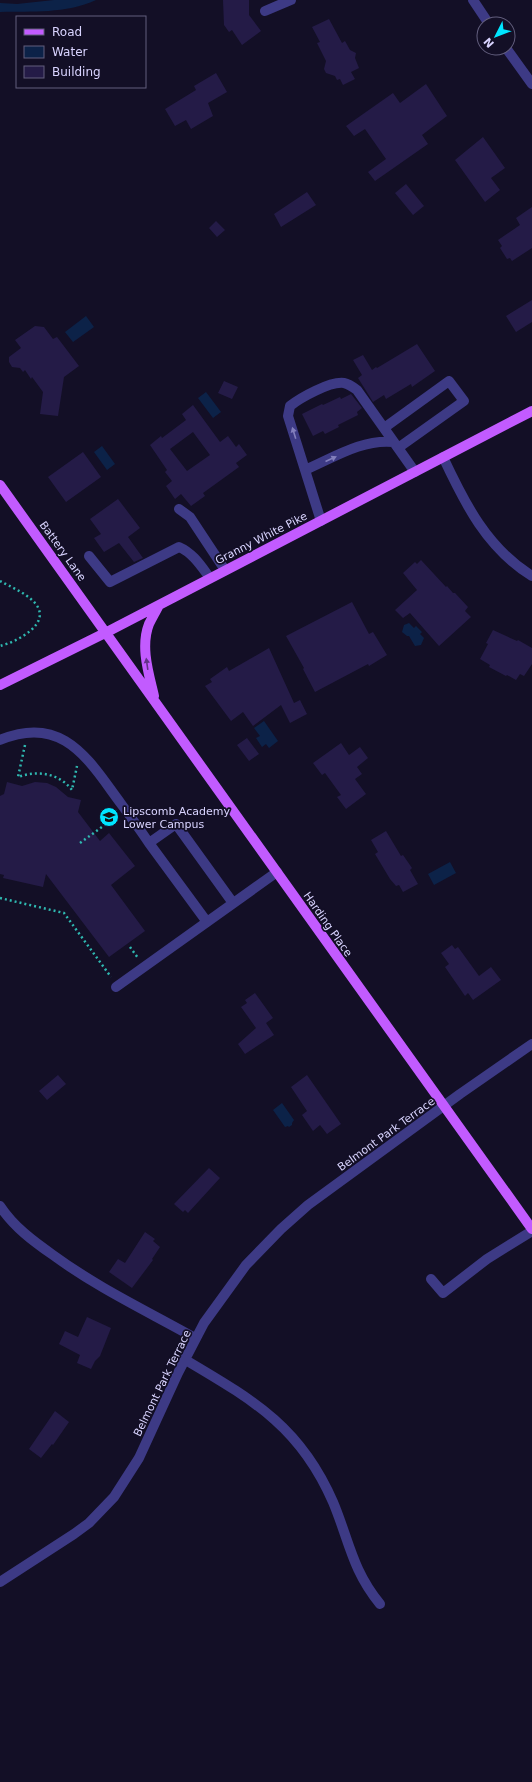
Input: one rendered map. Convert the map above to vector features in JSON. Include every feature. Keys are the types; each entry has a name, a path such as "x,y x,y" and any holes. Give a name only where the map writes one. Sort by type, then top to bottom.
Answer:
{"main road":[{"name":"Granny White Pike","path":"0,685 107,632 532,411"},
{"name":"Battery Lane","path":"0,485 107,632"},
{"path":"155,702 147,664 145,640 148,625 159,605"},
{"name":"Harding Place","path":"107,632 155,702 532,1230"}],"street":[{"path":"265,11 291,0"},
{"path":"473,0 484,16"},
{"path":"512,56 532,84"},
{"path":"305,470 357,447 381,441 396,445 464,401 449,381 384,428"},
{"path":"321,521 288,416 290,406 299,400 336,383 349,384 357,390 415,472"},
{"path":"443,457 459,491 478,524 502,552 532,576"},
{"path":"179,509 190,517 225,570"},
{"path":"89,556 110,582 179,547 188,551 194,557 210,578"},
{"path":"0,740 28,733 42,733 65,740 80,751 92,764 207,922"},
{"path":"149,843 176,824 233,903"},
{"path":"117,986 277,872"},
{"name":"Belmont Park Terrace","path":"0,1582 89,1523 114,1497 139,1458 195,1338 246,1265 281,1229 308,1205 532,1044"},
{"path":"0,1206 22,1232 67,1265 111,1292 195,1338"},
{"path":"431,1279 443,1293 487,1259 532,1230"},
{"path":"184,1360 239,1392 265,1410 279,1422 299,1444 324,1483 364,1584 380,1604"}],"path":[{"path":"0,581 31,599 36,604 39,618 28,634 0,646"},
{"path":"28,733 18,777 35,773 50,774 63,781 72,790 78,763 82,769"},
{"path":"20,746 25,744 32,745"},
{"path":"80,843 125,810"},
{"path":"112,811 120,823"},
{"path":"0,898 64,913 117,986"},
{"path":"137,960 144,955"}],"water":[{"path":"54,0 96,0 73,8 61,10 0,12 0,3 17,4"},
{"path":"86,316 94,327 73,342 65,332"},
{"path":"206,392 221,412 213,418 198,398"},
{"path":"102,446 115,464 107,470 94,452"},
{"path":"409,623 414,628 416,626 422,632 420,634 424,638 421,645 415,646 409,636 402,632 404,625"},
{"path":"264,721 278,741 269,748 266,744 262,747 256,738 260,736 254,728"},
{"path":"450,862 456,873 434,885 428,874"},
{"path":"282,1103 294,1120 292,1125 289,1127 285,1127 273,1110"}],"building":[{"path":"223,0 249,0 249,15 261,31 242,45 232,30 229,32 224,25"},
{"path":"329,19 342,43 345,41 350,50 356,53 355,58 359,68 351,72 355,79 343,85 340,79 337,80 335,76 326,73 324,69 326,61 317,43 320,42 312,27"},
{"path":"216,73 227,92 208,103 213,116 191,129 186,120 175,126 165,109 196,90 194,86"},
{"path":"426,84 447,116 422,135 428,144 375,181 368,172 386,159 365,129 354,136 346,126 393,93 400,103"},
{"path":"483,137 505,168 491,178 500,190 485,202 455,160"},
{"path":"406,184 424,206 413,215 395,193"},
{"path":"307,192 316,205 281,227 274,214"},
{"path":"532,207 532,248 512,261 510,258 507,259 500,248 502,246 498,240 520,225 516,218"},
{"path":"216,221 225,230 217,237 209,228"},
{"path":"532,300 532,322 516,332 506,316"},
{"path":"35,326 44,327 53,339 57,337 79,366 64,377 58,416 40,414 43,392 25,370 23,372 20,368 12,367 9,362 9,357 21,348 15,340"},
{"path":"417,344 435,371 412,387 411,384 386,399 384,395 373,402 358,378 362,375 353,360 363,355 372,370"},
{"path":"224,381 238,387 232,399 218,393"},
{"path":"351,394 362,408 357,412 358,415 338,425 339,427 325,434 323,431 313,436 302,414 322,404 323,405 340,397 341,399"},
{"path":"193,405 220,442 228,436 236,447 239,444 247,455 236,463 239,467 203,493 205,496 191,506 181,494 175,499 166,486 172,481 165,472 167,470 150,445 186,420 182,414","holes":["193,432 210,455 187,471 170,449"]},
{"path":"83,452 101,477 66,502 48,477"},
{"path":"118,499 140,528 128,537 143,558 134,562 119,543 104,552 94,538 101,534 90,519"},
{"path":"421,560 446,587 447,586 453,593 455,593 468,607 465,611 471,617 439,646 410,613 403,618 395,610 417,590 403,573 415,562 417,564"},
{"path":"352,602 369,634 373,632 387,655 369,666 368,664 315,692 303,669 304,668 286,636"},
{"path":"493,630 517,641 518,640 532,648 532,664 524,676 520,674 516,680 489,667 490,665 480,659"},
{"path":"269,648 294,703 300,700 307,714 290,723 281,705 253,726 243,712 231,721 205,686 212,682 210,679 227,667 229,671"},
{"path":"247,738 259,754 249,761 237,745"},
{"path":"341,743 349,755 360,747 368,758 357,767 362,774 355,779 366,794 346,809 337,797 341,795 325,773 322,775 313,763"},
{"path":"7,782 22,786 35,782 47,783 56,787 68,797 81,800 78,812 100,841 109,833 135,866 111,885 145,931 109,957 46,874 43,887 3,878 4,875 0,874 0,796 4,794"},
{"path":"386,831 401,856 403,855 412,868 410,870 418,884 403,892 399,885 396,886 390,879 375,854 378,852 371,840"},
{"path":"452,945 455,949 458,947 479,976 491,967 501,980 473,1000 468,993 465,996 445,967 449,964 441,953"},
{"path":"255,993 273,1018 266,1023 274,1035 245,1054 238,1044 256,1028 241,1007 247,1003 245,1000"},
{"path":"58,1075 66,1084 47,1100 39,1091"},
{"path":"307,1075 341,1124 327,1134 320,1125 313,1131 302,1115 307,1111 291,1087"},
{"path":"209,1168 220,1178 188,1213 185,1210 183,1212 174,1204"},
{"path":"145,1232 155,1239 153,1241 160,1247 152,1259 153,1260 132,1288 109,1272 118,1259 125,1263"},
{"path":"87,1317 111,1328 100,1356 95,1361 91,1369 77,1363 80,1355 59,1344 65,1331 78,1337"},
{"path":"55,1411 69,1422 53,1445 52,1444 41,1458 29,1449"}],"place":[{"name":"Lipscomb Academy Lower Campus","path":"109,817"}]}
